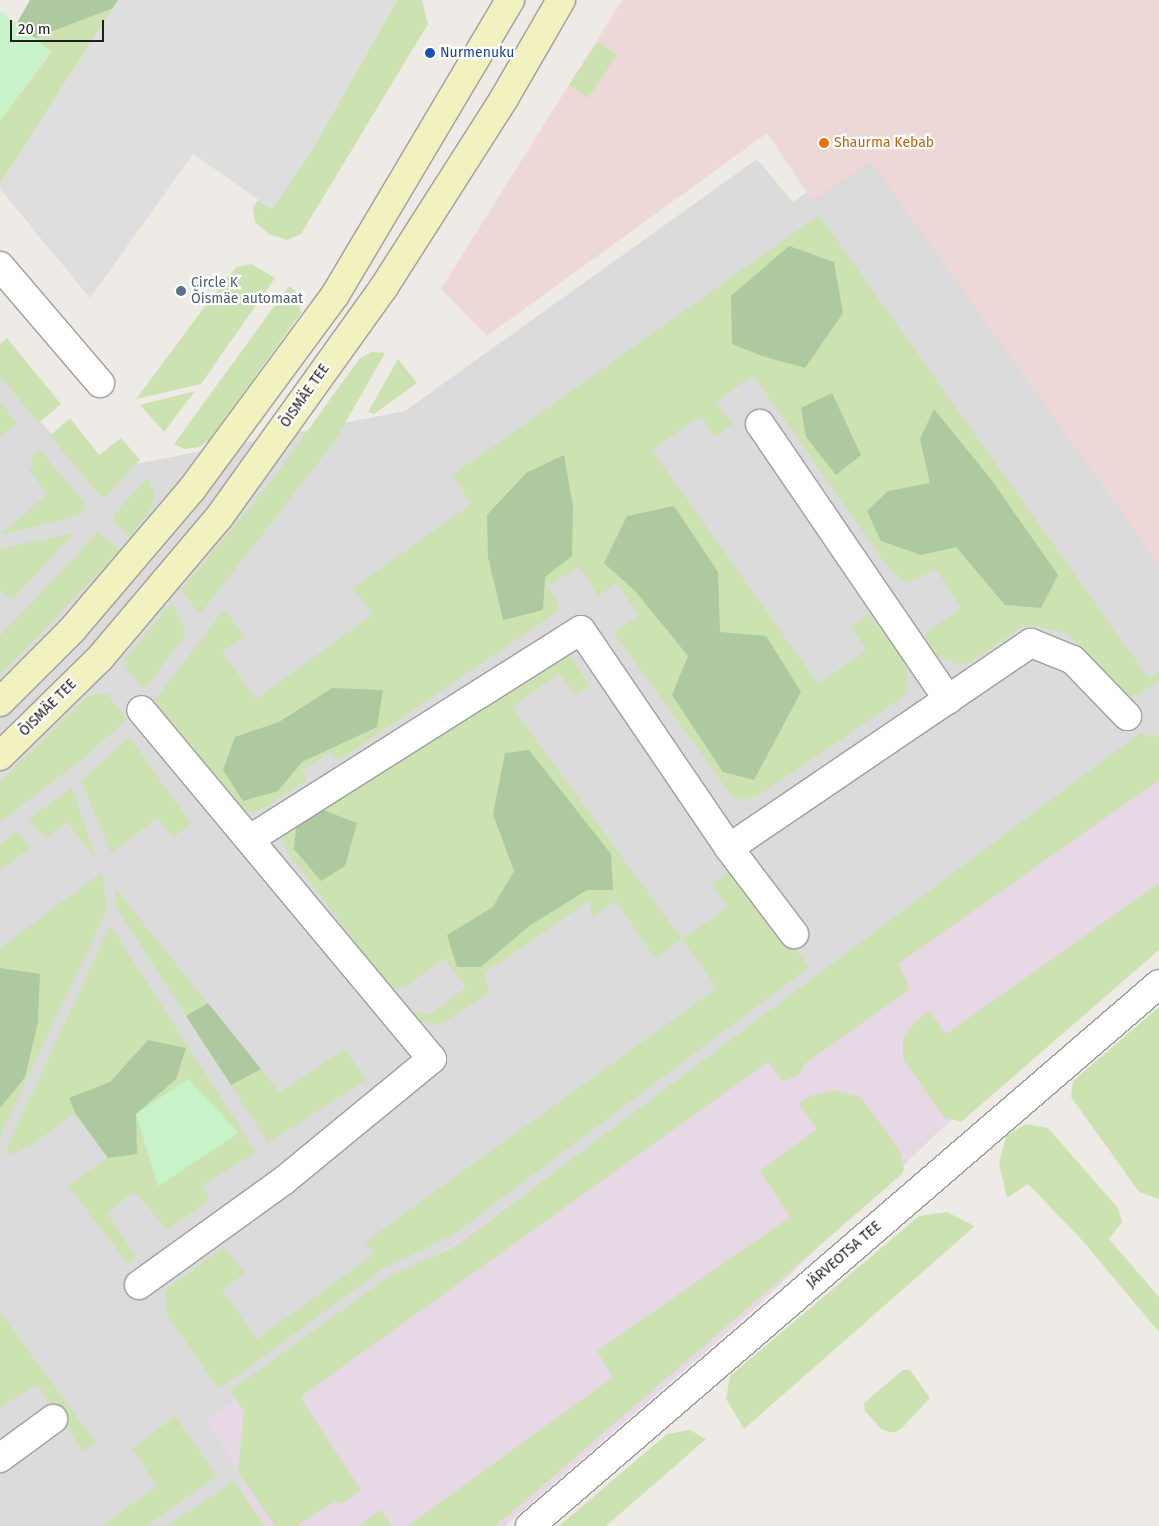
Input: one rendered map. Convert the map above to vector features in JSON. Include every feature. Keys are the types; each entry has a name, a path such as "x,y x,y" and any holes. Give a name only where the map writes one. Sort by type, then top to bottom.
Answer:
{"main road":[{"path":"0,702 72,630 192,489 335,295 510,0"},
{"name":"ÕISMÄE TEE","path":"0,756 100,658 220,516 384,288 505,97 561,0"}],"street":[{"path":"0,266 100,383"},
{"path":"760,424 948,700"},
{"path":"250,839 581,630 729,848 794,934"},
{"path":"729,848 1031,643 1073,660 1127,716"},
{"path":"139,1285 282,1182 432,1060 141,710"},
{"name":"JÄRVEOTSA TEE","path":"530,1526 1159,984"},
{"path":"0,1458 53,1419"}],"shaded area":[{"path":"118,0 397,0 312,150 272,209 193,154 90,298 0,189 0,184"},
{"path":"622,0 1159,0 1159,564 871,162 812,200 767,133 487,336 441,289"},
{"path":"871,146 1159,547 1159,739 206,1421 248,1483 189,1526 0,1526 0,373 85,474 405,411 757,159 793,202"},
{"path":"1159,739 1159,941 937,1133 751,1312 505,1526 189,1526 248,1483 205,1421"}],"green space":[{"path":"30,0 118,0 0,184 0,120 51,52 17,23"},
{"path":"30,0 118,0 113,8 35,38 17,23"},
{"path":"397,0 422,0 428,24 301,234 287,240 269,234 255,222 253,208 258,200 272,209 312,150"},
{"path":"0,11 51,51 0,120"},
{"path":"598,42 617,55 588,98 569,85"},
{"path":"819,215 1149,679 1159,671 1159,680 1139,695 1125,697 1068,634 1037,626 1022,627 971,662 959,665 935,655 925,640 928,631 961,608 936,569 907,584 887,566 753,375 716,402 733,424 715,437 700,416 652,450 818,684 867,650 851,627 868,613 906,664 908,685 903,697 756,797 744,800 732,796 614,633 639,615 616,583 598,596 579,567 547,586 559,604 557,612 338,761 331,752 302,770 307,780 268,806 254,812 240,809 152,704 224,609 244,636 222,652 256,699 373,614 353,588 471,504 453,475"},
{"path":"789,246 834,262 843,313 805,368 762,356 732,344 731,296"},
{"path":"252,264 275,278 201,384 136,399 226,278 237,267"},
{"path":"289,286 297,292 301,313 210,439 200,447 185,449 174,444"},
{"path":"7,338 61,404 39,423 0,376 0,344"},
{"path":"372,352 385,353 335,441 200,614 181,590 270,483 359,359"},
{"path":"398,359 417,383 374,414 368,412"},
{"path":"195,391 164,432 140,405"},
{"path":"832,393 861,455 836,475 806,437 801,408"},
{"path":"0,402 17,423 1,436 0,436"},
{"path":"934,409 990,478 1058,575 1041,608 1005,605 956,547 921,555 881,541 867,511 888,491 930,483 920,439"},
{"path":"70,418 99,455 121,438 140,460 103,499 50,436"},
{"path":"40,450 83,501 85,507 81,514 72,518 0,535 47,494 29,470 34,465 30,458"},
{"path":"564,455 573,506 572,556 545,577 543,610 503,620 488,557 487,515 526,473"},
{"path":"148,477 155,495 152,507 130,538 113,521 114,515"},
{"path":"674,506 718,572 720,632 766,636 801,692 754,780 723,772 672,695 688,656 636,592 604,563 627,516"},
{"path":"98,532 120,550 0,676 0,636"},
{"path":"74,533 12,600 0,590 0,549"},
{"path":"172,602 186,634 144,690 126,668 125,659"},
{"path":"568,653 590,686 575,695 559,673 512,707 682,939 655,958 616,901 592,917 590,900 485,973 489,993 439,1024 422,1022 410,1016 417,1011 429,1015 466,987 444,958 406,987 395,989 385,983 285,849 283,837 290,827"},
{"path":"332,688 383,690 377,727 302,762 278,791 243,801 223,770 235,737 279,722"},
{"path":"107,694 127,719 85,757 0,822 0,781 88,696"},
{"path":"1140,733 1153,738 1159,734 1159,780 898,964 910,988 906,992 803,1065 800,1074 783,1082 768,1062 300,1397 361,1490 342,1504 335,1501 296,1526 275,1526 238,1472 244,1411 230,1391 388,1277 453,1248"},
{"path":"129,737 191,823 173,838 157,818 111,853 81,781"},
{"path":"529,750 611,854 613,890 587,890 529,926 481,967 457,967 447,935 493,907 514,871 493,814 505,753"},
{"path":"72,787 98,863 67,822 46,838 28,820"},
{"path":"323,810 357,823 345,866 321,881 294,849 296,828"},
{"path":"17,831 30,848 0,871 0,844"},
{"path":"102,872 107,910 0,1136 0,948"},
{"path":"728,872 777,938 789,939 809,967 453,1235 384,1268 219,1389 167,1315 166,1289 224,1247 245,1273 222,1290 257,1339 374,1254 365,1242 717,988 682,939 728,907 712,884"},
{"path":"1159,883 1159,950 961,1122 944,1117 903,1059 903,1038 915,1022 929,1010 946,1034"},
{"path":"115,888 280,1093 344,1049 367,1079 268,1143 116,907"},
{"path":"110,925 256,1152 203,1185 209,1200 167,1230 134,1191 107,1213 136,1257 128,1264 68,1186 107,1158 75,1113 31,1145 11,1155 6,1150"},
{"path":"0,968 40,974 38,1022 25,1077 0,1108"},
{"path":"208,1003 261,1069 231,1085 186,1016"},
{"path":"1159,1007 1159,1199 1139,1192 1071,1097 1073,1081"},
{"path":"148,1040 186,1048 176,1079 136,1114 137,1154 108,1158 75,1113 69,1098 110,1082"},
{"path":"188,1079 239,1133 158,1186 136,1114"},
{"path":"834,1090 861,1097 899,1150 904,1168 902,1174 496,1526 408,1526 613,1377 597,1351 790,1217 760,1171 817,1129 799,1104 810,1096"},
{"path":"1026,1124 1048,1128 1118,1208 1122,1222 1109,1239 1159,1297 1159,1332 1080,1238 1028,1184 1007,1198 999,1163 1006,1136"},
{"path":"947,1212 975,1226 744,1429 726,1399 730,1376 919,1216"},
{"path":"0,1312 96,1443 83,1451 37,1384 0,1408"},
{"path":"903,1370 910,1370 930,1398 903,1427 896,1432 889,1432 881,1429 865,1411 864,1403"},
{"path":"175,1416 217,1476 146,1526 102,1526 157,1486 132,1449"},
{"path":"690,1430 706,1439 606,1526 559,1526 667,1434"},
{"path":"234,1481 265,1526 167,1526"},
{"path":"380,1510 392,1526 359,1526"}],"place":[{"name":"Nurmenuku","path":"430,53"},
{"name":"Shaurma Kebab","path":"824,143"},
{"name":"Circle K Õismäe automaat","path":"181,291"}]}
